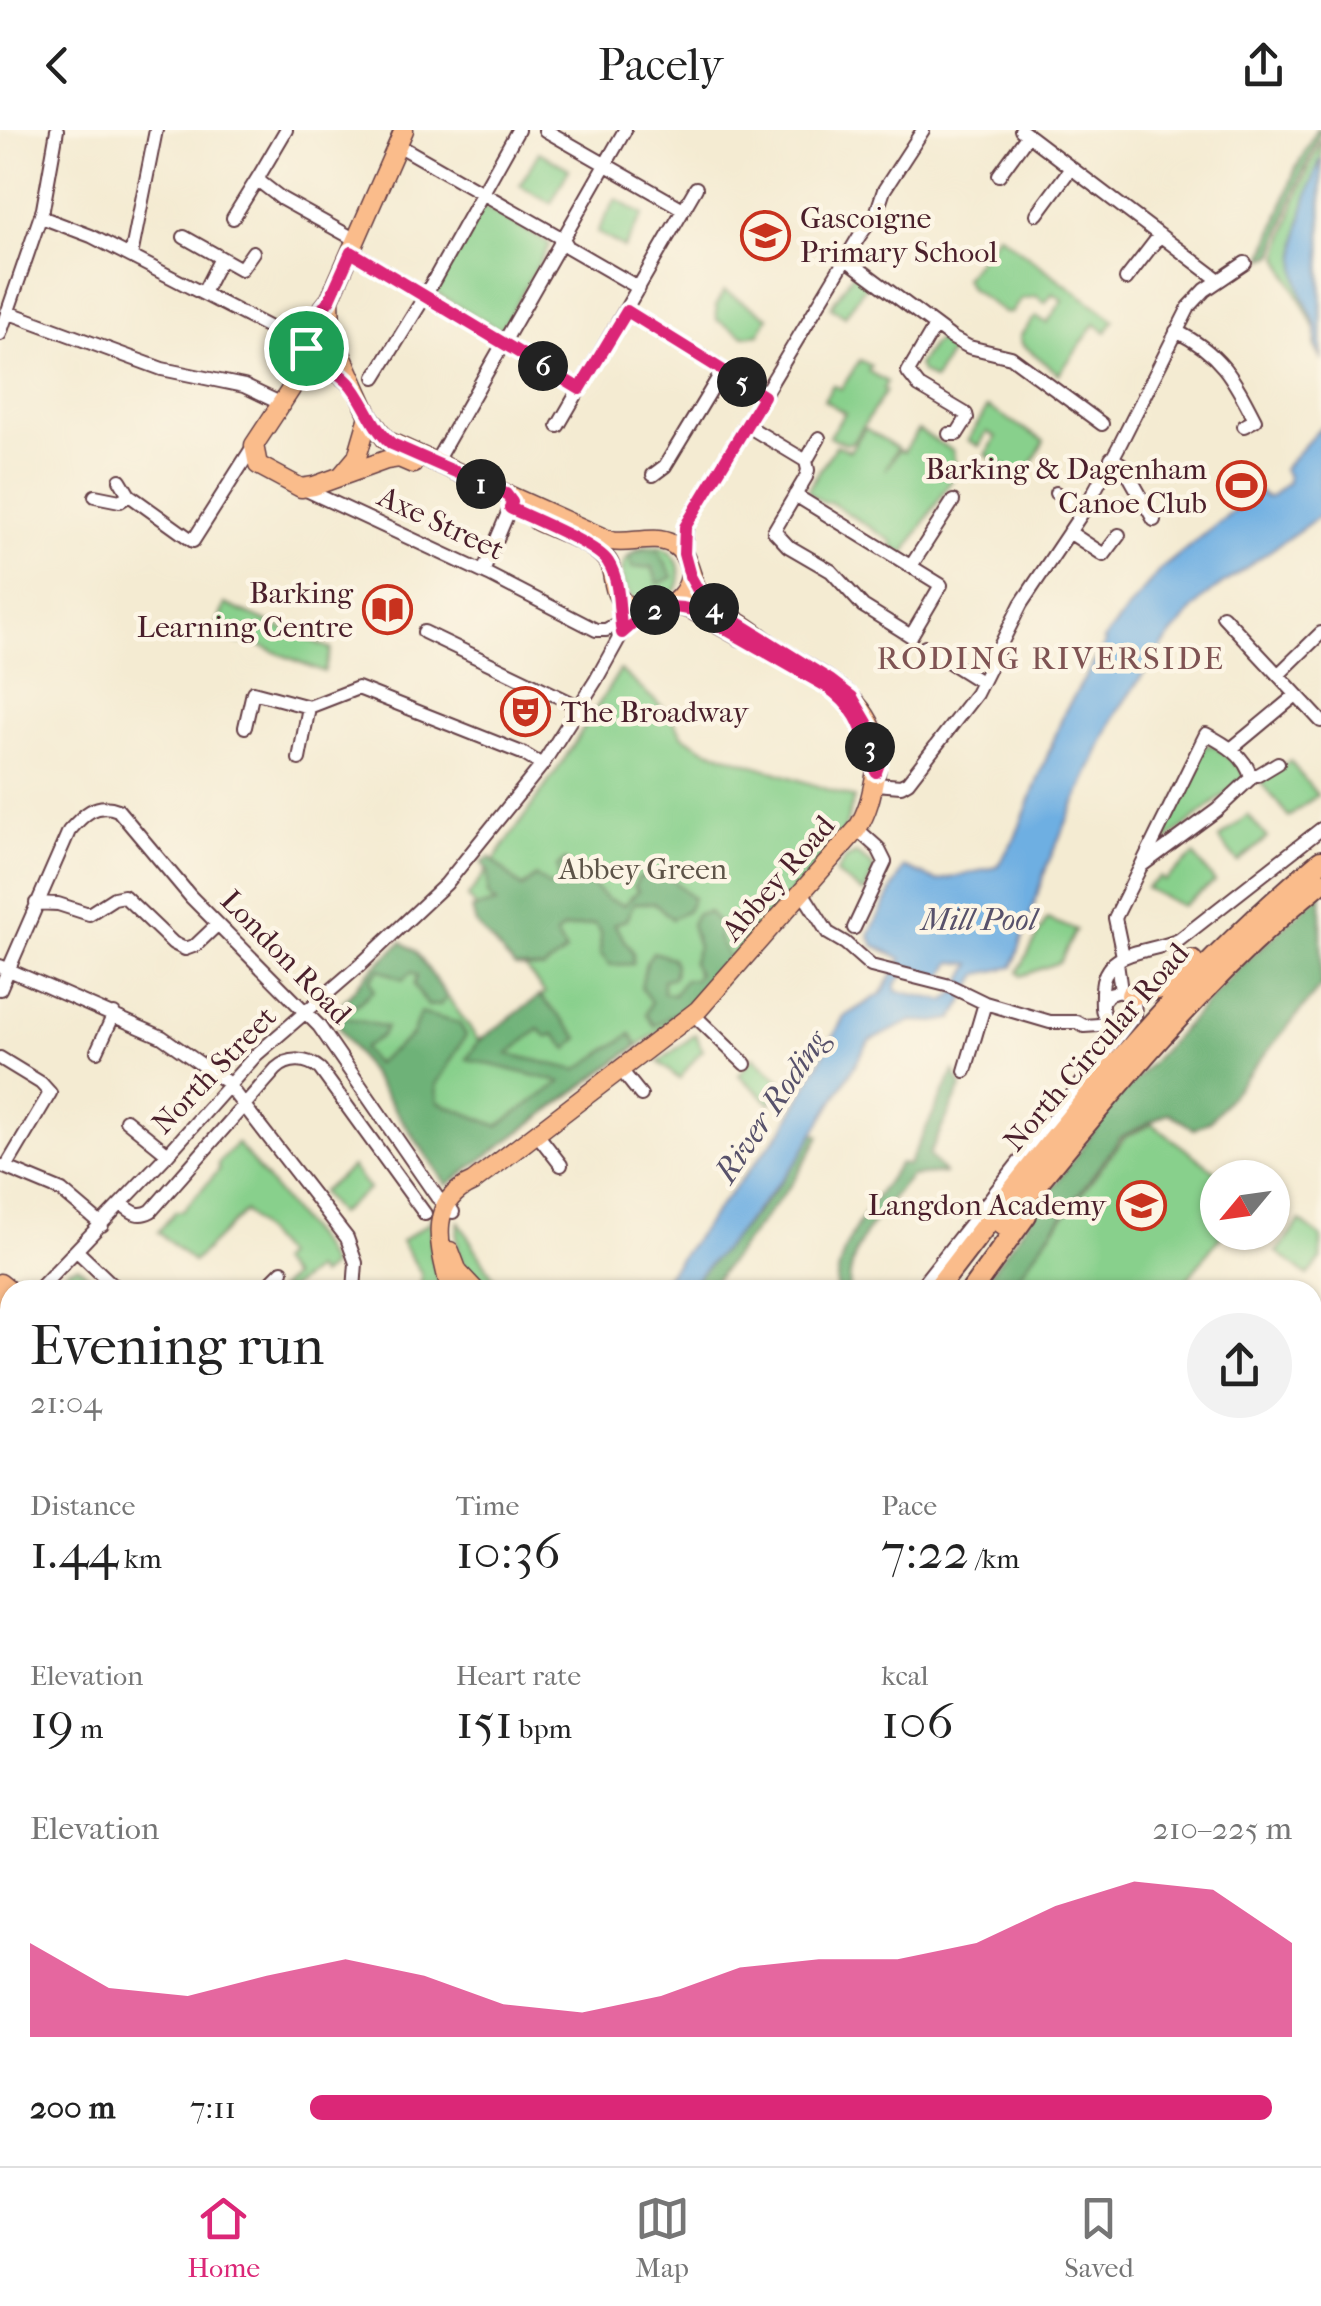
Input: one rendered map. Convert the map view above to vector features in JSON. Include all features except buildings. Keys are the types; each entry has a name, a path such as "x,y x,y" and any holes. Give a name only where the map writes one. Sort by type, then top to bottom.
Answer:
{"highway":[{"path":"1126,993 1151,992 1169,981 1321,851"},
{"name":"North Circular Road","path":"958,1280 978,1245 1152,1021 1252,919 1321,861"},
{"name":"North Circular Road","path":"945,1280 1207,985 1321,882"},
{"path":"979,1280 1116,1086"}],"main road":[{"path":"294,379 401,137"},
{"path":"330,299 329,326 369,416 392,444 596,550 607,559 619,598 646,611 675,605 692,610 839,695 862,724 875,778"},
{"path":"258,464 254,445 274,400 294,379 312,369 325,368 342,374 358,391"},
{"path":"341,476 357,456 369,416"},
{"path":"301,488 398,458 611,541 669,542 684,554 690,576 713,607 852,697 872,731 880,761 875,778"},
{"name":"Axe Street","path":"258,464 301,488"},
{"path":"613,574 618,560 643,542"},
{"path":"675,605 687,590 690,576"},
{"name":"Abbey Road","path":"450,1209 459,1188 473,1182 693,1014 857,829 875,778"},
{"path":"448,1280 439,1240 450,1209"},
{"path":"450,1209 451,1254 466,1280"}],"street":[{"path":"0,334 41,217 57,130"},
{"path":"131,256 156,130"},
{"path":"232,218 286,130"},
{"path":"375,376 425,296 518,130"},
{"path":"545,130 683,208"},
{"path":"435,464 624,130"},
{"path":"643,542 676,532 687,523 923,130"},
{"path":"998,175 1025,132 1219,280"},
{"path":"401,137 482,194 563,239 568,248 639,288"},
{"path":"1036,214 1071,168"},
{"path":"260,176 260,182 270,191 425,296 580,389"},
{"path":"558,426 696,188"},
{"path":"41,217 204,292 306,348"},
{"path":"1126,279 1160,235"},
{"path":"184,236 241,269 253,252"},
{"path":"204,292 222,258"},
{"path":"846,259 962,344 1011,357 1102,424"},
{"path":"875,778 901,786 908,782 976,694 1021,604 1084,510 1189,308 1219,280 1245,263"},
{"path":"627,311 764,396"},
{"path":"7,312 162,369 228,382 274,400"},
{"path":"936,326 908,372 920,386 966,414 968,418 957,434 949,434"},
{"path":"1176,331 1207,348 1228,371 1255,420 1244,426"},
{"path":"653,475 666,466 723,370"},
{"path":"746,425 806,461"},
{"path":"796,495 940,585 911,636 863,606 830,572 788,546 774,531 796,495 808,470 806,461 819,438"},
{"path":"120,480 129,496 192,540 254,445"},
{"path":"1111,458 1123,464 1154,520"},
{"path":"236,473 258,464"},
{"name":"Axe Street","path":"301,488 486,573 596,630 621,628"},
{"path":"1056,493 1084,510"},
{"path":"95,496 120,500 129,496"},
{"path":"486,573 508,501"},
{"path":"911,566 953,501"},
{"path":"684,554 687,523"},
{"path":"1069,532 1104,555 1120,535"},
{"path":"619,598 621,628"},
{"path":"621,628 646,611"},
{"path":"1223,616 1321,721"},
{"name":"North Street","path":"48,1280 228,1085 446,884 542,765 580,707 621,628"},
{"path":"424,632 580,707"},
{"path":"1278,675 1321,633"},
{"path":"925,647 981,682"},
{"path":"246,727 253,692 308,706 358,688 542,765"},
{"path":"1227,746 1296,695"},
{"path":"300,759 308,706"},
{"path":"926,1280 1136,1010 1126,993 1114,918 1153,851 1206,734 1227,746 1251,775"},
{"path":"1251,775 1278,763"},
{"path":"1153,851 1238,792 1251,775"},
{"name":"London Road","path":"36,903 68,831 84,814 108,806 123,814 174,879 306,1011 450,1209"},
{"path":"854,928 885,862 878,848 857,829"},
{"path":"1103,1054 1108,1022 1102,1005 1104,974 1120,959 1179,940 1321,829"},
{"path":"802,892 828,933 872,966 954,988 977,1000 1050,1022 1090,1026 1128,1023"},
{"path":"0,989 4,967 36,903 58,904 89,914 124,896 172,944 185,949 196,945 218,924"},
{"path":"4,967 162,1037 228,1085 347,1238 356,1264 355,1280"},
{"path":"1077,1022 1102,1005 1109,994 1126,993"},
{"path":"965,1071 977,1000"},
{"path":"97,1051 114,1014"},
{"path":"693,1014 744,1064"},
{"path":"0,1058 41,1082 50,1093 3,1166 62,1191 102,1225"},
{"path":"122,1204 135,1214 143,1216 150,1211 281,1065 296,1060 310,1062 320,1069 425,1214"},
{"path":"621,1070 642,1096"},
{"path":"126,1120 168,1154"},
{"path":"374,1142 392,1129"},
{"path":"536,1134 561,1165"},
{"path":"77,1251 107,1280"},
{"path":"273,1280 282,1271"}],"green space":[{"path":"1316,130 1321,130 1291,202 1275,254 1263,259 1295,170"},
{"path":"1321,139 1321,358 1315,347 1316,331 1279,257 1295,202"},
{"path":"539,152 569,169 551,203 520,185"},
{"path":"616,199 643,215 624,248 597,232"},
{"path":"483,206 550,244 501,330 434,292"},
{"path":"998,234 1114,320 1106,332 1095,324 1059,374 1022,344 1020,336 1036,316 1047,323 1063,300 1053,293 1045,303 1037,296 1021,299 1011,313 1005,313 971,289 964,278"},
{"path":"853,273 868,282 845,316 831,307"},
{"path":"724,291 768,317 759,334 744,336 717,320 716,305"},
{"path":"940,340 952,349 934,380 921,372 918,365"},
{"path":"860,360 871,366 868,371 887,382 883,389 886,391 853,442 846,444 829,436 845,413 824,400 833,385 841,389"},
{"path":"988,407 1044,441 1024,478 986,455 996,437 987,432 979,446 968,440"},
{"path":"865,428 897,448 885,470 899,450 904,452 918,430 953,451 956,473 904,554 891,546 893,542 809,493 836,445 850,451"},
{"path":"651,546 672,554 680,575 672,596 651,604 630,596 622,575 630,554"},
{"path":"643,549 658,551 673,577 658,584 652,567 632,568 630,555"},
{"path":"225,604 331,649 324,672 253,643 234,642 214,634"},
{"name":"Abbey Green","path":"620,670 668,712 683,736 705,749 854,798 843,835 727,967 674,1020 447,1185 340,1029 340,1006 402,942 415,951 479,1041 545,993 468,897 562,763"},
{"path":"1214,745 1240,765 1245,778 1164,843 1157,837 1205,746"},
{"path":"1290,761 1317,795 1289,817 1261,782"},
{"path":"1248,815 1267,838 1238,862 1219,839"},
{"path":"856,854 873,866 864,893 836,874 845,859"},
{"path":"1194,855 1215,882 1182,906 1146,888 1160,877 1164,881"},
{"path":"490,857 522,888 536,876 549,886 560,884 557,867 565,860 607,899 624,905 638,891 634,886 639,877 669,877 693,898 687,910 672,919 655,903 634,903 626,920 614,924 633,952 633,964 610,965 600,953 601,932 595,924 562,929 556,935 566,952 543,969 515,967 476,924 472,909 496,903 488,895 488,872 482,863"},
{"path":"1321,893 1321,986 1210,1121 1194,1129 1169,1113 1121,1137 1015,1280 985,1280 1117,1100 1238,969"},
{"path":"709,912 721,925 718,937 729,959 686,1007 654,1026 646,1014 651,1002 641,988 646,963 653,952 672,958 674,977 663,980 663,993 674,995 684,980 694,979 698,974 692,963 698,947 691,924 696,914"},
{"path":"1047,919 1076,930 1060,962 1021,976 1018,972"},
{"path":"402,942 415,951 447,997 440,1005 428,1006 414,985 417,976 411,972 403,980 380,969 370,979 374,990 351,1009 340,1006 368,973"},
{"path":"540,996 579,1038 568,1049 554,1034 547,1037 539,1029 508,1054 577,1070 631,1034 638,1045 447,1185 340,1029 339,1016 386,1027 381,1036 363,1049 375,1064 412,1035 420,1013 459,1023 466,1035 436,1085 438,1102 498,1126 561,1082 467,1059 479,1041"},
{"path":"696,1034 702,1050 679,1079 659,1062"},
{"path":"753,1057 782,1082 771,1104 739,1075"},
{"path":"954,1071 962,1086 929,1155 944,1173 911,1176 861,1242 850,1280 837,1280 850,1239 868,1208 899,1164 908,1165"},
{"path":"1152,1124 1200,1160 1200,1250 1210,1250 1187,1280 1015,1280 1124,1138"},
{"path":"814,1133 820,1136 793,1182 715,1280 694,1280 737,1234"},
{"path":"237,1143 320,1246 331,1267 320,1276 315,1270 302,1280 288,1280 291,1277 278,1262 284,1256 245,1211 193,1262 158,1232 219,1170 218,1164"},
{"path":"352,1167 369,1189 338,1214 321,1192"},
{"path":"432,1214 431,1255 438,1280 421,1280 421,1273 401,1241 430,1222"},
{"path":"1300,1221 1321,1237 1321,1259 1308,1276 1277,1252 1290,1250 1290,1234"},
{"path":"459,1222 495,1280 478,1280 472,1275 460,1256"},
{"path":"78,1266 93,1280 59,1280 68,1269"}],"water":[{"path":"1321,158 1321,358 1315,323 1301,291 1297,258 1304,206"},
{"name":"Mill Pool","path":"1321,427 1321,515 1204,597 1163,645 1115,715 1047,865 1013,967 979,974 953,1019 912,1021 869,1041 798,1160 727,1245 694,1280 664,1280 784,1128 844,1017 882,993 902,959 874,945 869,935 904,867 937,881 997,867 1015,838 1065,711 1105,644 1104,639 1160,570 1259,491 1271,497 1288,482 1283,469","holes":["952,962 972,964 955,993 945,1001 896,991 896,984 910,967 943,978"]}],"place":[{"name":"Gascoigne Primary School","path":"765,235"},
{"name":"Barking & Dagenham Canoe Club","path":"1242,486"},
{"name":"Barking Learning Centre","path":"388,610"},
{"name":"The Broadway","path":"526,712"},
{"name":"Langdon Academy","path":"1141,1205"}],"district":[{"name":"RODING RIVERSIDE","path":"1051,658"}],"route":[{"path":"351,252 580,389 627,311 764,396 685,527 684,554 690,576 713,607 852,697 872,731 880,761 876,772 866,733 846,702 772,653 692,610 675,605 646,611 622,633 619,598 607,559 510,508 512,502 506,494 386,440 358,391 342,374 320,367 294,379 306,348 351,252"}],"water label":[{"name":"River Roding","path":"771,1106"}]}
